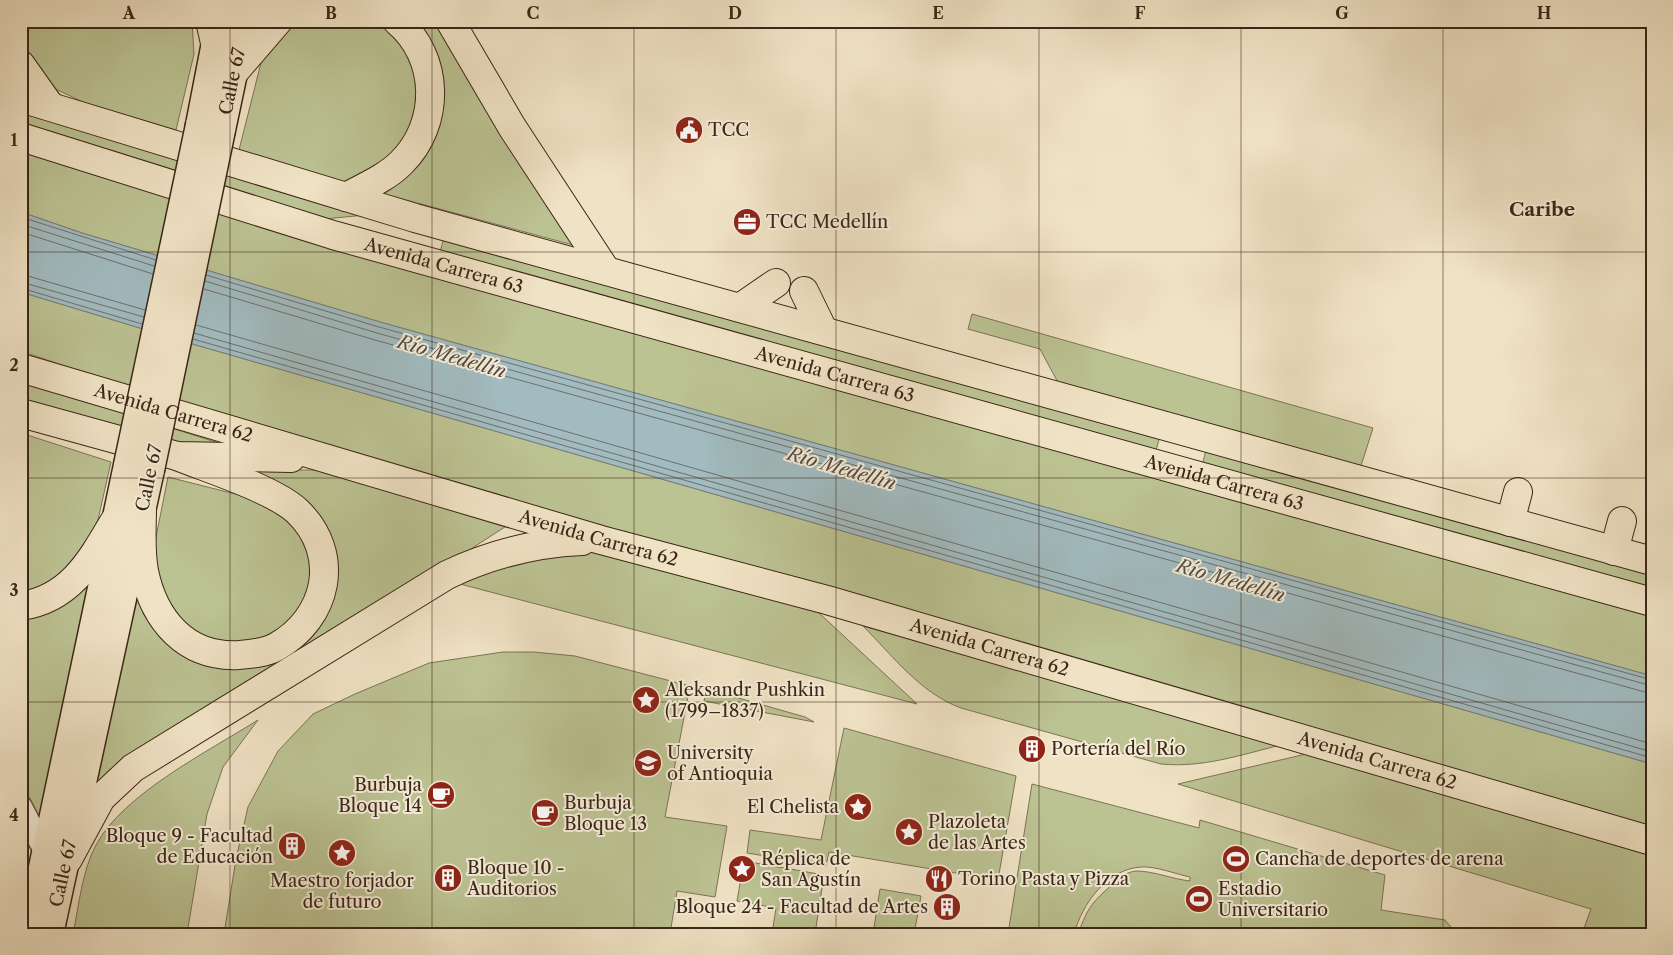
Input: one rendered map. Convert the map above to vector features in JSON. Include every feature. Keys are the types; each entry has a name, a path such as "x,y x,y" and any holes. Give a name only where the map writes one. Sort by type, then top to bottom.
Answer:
{"highway":[{"path":"235,71 278,21"},
{"path":"346,197 377,180 401,163 419,139 429,111 431,81 424,57 408,30 397,21"},
{"path":"450,21 512,127 605,269"},
{"path":"21,65 50,106"},
{"path":"21,98 415,218 605,269 1652,561"},
{"name":"Avenida Carrera 63","path":"21,137 333,235 1652,602"},
{"path":"333,235 415,218"},
{"path":"741,307 776,283"},
{"path":"804,291 823,330"},
{"name":"Avenida Carrera 62","path":"21,368 601,540 827,600 1652,841"},
{"name":"Avenida Carrera 62","path":"21,413 177,456 325,459"},
{"path":"142,507 142,557 147,583 156,605 167,623 183,641 204,651 228,656 251,654 274,648 294,635 310,616 321,595 324,574 322,550 312,528 296,511 281,500 177,456"},
{"path":"1510,522 1518,492"},
{"path":"21,606 48,598 65,589 91,562 116,520"},
{"path":"1614,551 1622,521"},
{"path":"56,856 101,798 133,768 447,575 480,559 509,550 558,542 601,540"}],"main road":[{"name":"Calle 67","path":"210,128 235,71 245,21"},
{"name":"Calle 67","path":"50,934 56,856 116,520 139,467 210,128 214,29"},
{"name":"Calle 67","path":"28,934 56,856 142,507 139,467"}],"street":[{"path":"21,806 56,856"}],"green space":[{"path":"22,21 192,21 194,54 176,130 83,102 45,84 26,53"},
{"path":"295,21 386,21 423,71 411,136 368,176 341,183 239,150 267,39"},
{"path":"412,21 445,21 584,248 377,192 433,130"},
{"path":"21,109 366,215 314,220 21,128"},
{"path":"21,144 1652,612 1652,676 380,322 82,233 21,212"},
{"path":"444,237 1160,436 1155,454 439,256"},
{"path":"21,292 196,345 1652,764 1652,829 627,533 182,407 21,351"},
{"path":"972,314 1373,428 1359,472 1062,390 1040,349 968,329"},
{"path":"21,380 247,452 188,450 21,398"},
{"path":"21,433 111,462 93,542 79,566 21,597"},
{"path":"1206,450 1652,573 1652,591 1202,466"},
{"path":"245,470 323,470 508,525 123,773 84,810 133,582 144,615 166,640 218,661 317,622 302,498 283,485"},
{"path":"168,477 247,497 283,512 316,551 308,602 272,637 229,647 194,637 158,591 152,557"},
{"path":"588,546 818,612 917,704 460,584 535,553"},
{"path":"96,573 42,825 21,787 21,616"},
{"path":"863,626 1281,745 1207,762 1177,765 1161,764 961,708 933,693 908,673"},
{"path":"503,652 534,652 575,656 690,686 665,817 727,826 715,897 677,891 670,934 224,934 236,859 248,807 278,751 313,714 429,663"},
{"path":"707,689 805,717 814,722 704,701"},
{"path":"258,720 223,767 207,814 187,934 73,934 87,866 96,845 109,826 146,791 192,760"},
{"path":"844,728 1016,776 998,880 829,852 826,866 747,853 750,830 821,840"},
{"path":"1306,754 1652,852 1652,934 1582,934 1591,909 1178,784"},
{"path":"1032,784 1199,828 1200,820 1385,875 1381,910 1445,920 1457,934 1153,934 1153,930 1136,934 1078,934 1088,911 1095,901 1126,874 1143,871 1190,881 1190,877 1159,869 1141,867 1117,874 1098,890 1083,911 1074,934 1008,934"},
{"path":"744,861 824,875 815,934 772,934 776,908 737,901"},
{"path":"880,889 921,896 914,934 873,934"}],"water":[{"name":"Río Medellín","path":"21,212 82,233 380,322 1652,676 1652,764 196,345 21,292"}],"place":[{"name":"TCC","path":"689,130"},
{"name":"TCC Medellín","path":"747,222"},
{"name":"Aleksandr Pushkin (1799–1837)","path":"646,700"},
{"name":"Portería del Río","path":"1032,749"},
{"name":"University of Antioquia","path":"648,763"},
{"name":"Burbuja Bloque 14","path":"441,795"},
{"name":"El Chelista","path":"858,807"},
{"name":"Burbuja Bloque 13","path":"545,813"},
{"name":"Plazoleta de las Artes","path":"909,832"},
{"name":"Bloque 9 - Facultad de Educación","path":"292,846"},
{"name":"Maestro forjador de futuro","path":"342,853"},
{"name":"Cancha de deportes de arena","path":"1236,859"},
{"name":"Réplica de San Agustín","path":"742,869"},
{"name":"Bloque 10 - Auditorios","path":"448,878"},
{"name":"Torino Pasta y Pizza","path":"939,879"},
{"name":"Estadio Universitario","path":"1199,899"},
{"name":"Bloque 24 - Facultad de Artes","path":"947,907"}],"district":[{"name":"Caribe","path":"1542,209"}]}
